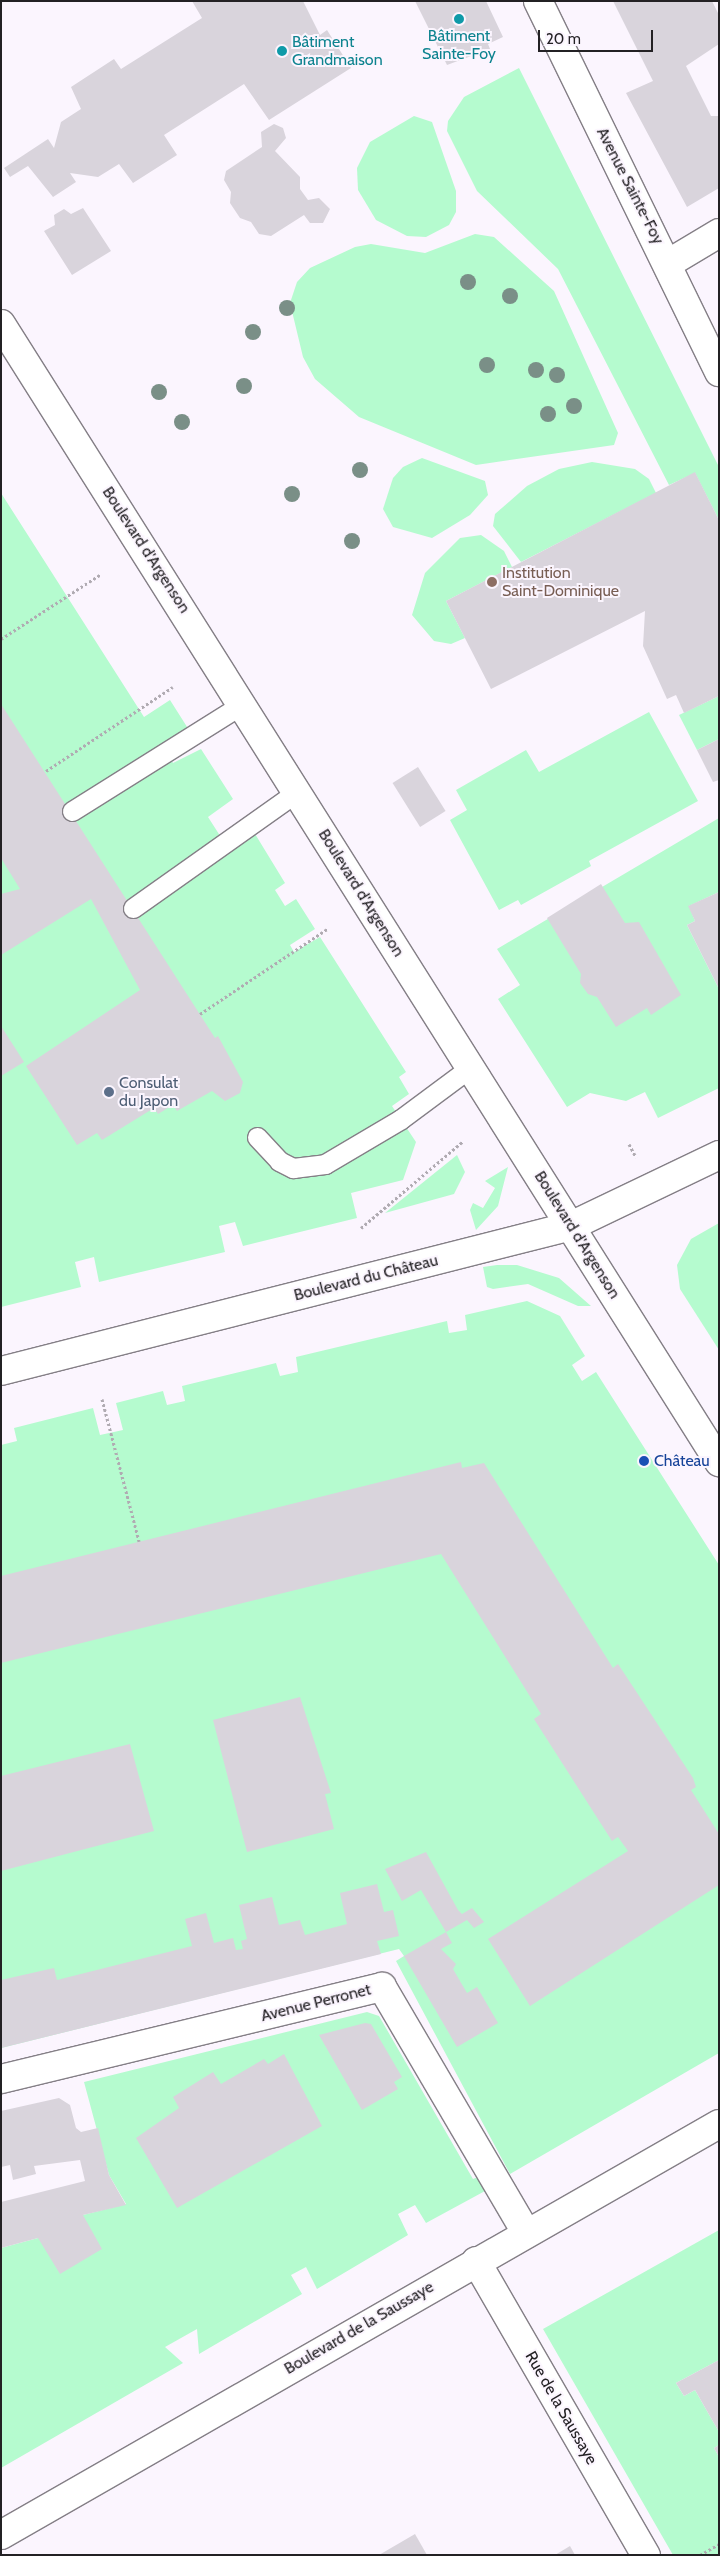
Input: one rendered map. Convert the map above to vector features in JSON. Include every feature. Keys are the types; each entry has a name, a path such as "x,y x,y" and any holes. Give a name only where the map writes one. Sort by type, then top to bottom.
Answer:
{"street":[{"name":"Avenue Sainte-Foy","path":"538,1 668,263 719,372"},
{"path":"668,263 719,232"},
{"name":"Boulevard d'Argenson","path":"1,324 719,1462"},
{"name":"Boulevard du Château","path":"1,1371 571,1226 719,1155"},
{"name":"Avenue Perronet","path":"1,2079 382,1986 526,2232"},
{"name":"Boulevard de la Saussaye","path":"1,2535 526,2232 719,2124"},
{"name":"Rue de la Saussaye","path":"476,2261 646,2555"}],"lane":[{"path":"72,811 241,704"},
{"path":"133,908 297,792"},
{"path":"257,1137 279,1161 293,1168 325,1164 401,1119 471,1067"}],"path":[{"path":"1,639 101,574"},
{"path":"46,771 173,687"},
{"path":"200,1014 327,929"},
{"path":"361,1228 462,1142"},
{"path":"102,1399 140,1541"},
{"path":"700,2555 719,2544"}],"green space":[{"path":"519,68 719,467 719,520 695,473 669,485 558,269 477,191 447,131 448,121 464,97"},
{"path":"414,116 432,122 456,191 456,212 449,225 426,237 407,236 376,220 358,190 357,168 370,142"},
{"path":"475,234 494,237 554,291 618,433 614,445 476,465 359,417 315,379 303,357 290,303 297,282 310,268 355,247 371,244 425,253"},
{"path":"422,458 485,481 488,495 470,515 432,538 393,527 383,509 393,478 403,467"},
{"path":"592,462 635,469 649,479 656,493 521,562 493,526 495,514 527,486 559,469"},
{"path":"1,493 144,717 170,700 189,730 163,746 173,763 201,749 233,799 208,817 226,845 252,829 285,883 275,890 285,906 296,899 315,929 290,945 294,952 320,937 406,1072 399,1077 409,1094 392,1106 416,1142 403,1180 351,1193 357,1218 243,1246 235,1222 219,1226 225,1252 99,1282 94,1257 75,1262 81,1287 1,1307"},
{"path":"481,535 504,551 512,567 446,601 465,638 451,644 434,641 412,615 425,573 460,538"},
{"path":"719,696 719,739 697,750 679,715"},
{"path":"649,712 698,801 589,861 591,866 521,905 518,900 499,910 450,820 467,810 456,790 526,750 539,772"},
{"path":"719,818 719,892 689,906 695,921 687,925 719,989 719,1088 658,1118 645,1092 626,1101 590,1093 567,1107 498,999 520,985 497,949"},
{"path":"457,1155 465,1172 454,1194 385,1213"},
{"path":"508,1167 498,1206 476,1230 470,1210 473,1203 483,1208 495,1188 485,1181"},
{"path":"719,1223 719,1350 680,1289 677,1265 691,1239"},
{"path":"517,1265 559,1278 591,1306 578,1306 528,1284 493,1289 487,1287 483,1267"},
{"path":"527,1301 560,1316 585,1356 572,1365 582,1381 596,1372 719,1565 719,2053 510,2174 396,1961 404,1956 399,1949 1,2048 1,1445 17,1441 14,1428 93,1408 100,1435 123,1430 116,1403 163,1391 167,1405 185,1401 182,1386 276,1363 280,1376 298,1372 296,1357 447,1321 449,1333 467,1330 465,1315"},
{"path":"367,2012 379,2016 473,2179 478,2177 485,2191 426,2223 415,2205 398,2214 408,2235 317,2289 306,2267 291,2275 302,2294 199,2354 197,2329 165,2347 183,2363 1,2468 1,2248 38,2238 83,2215 126,2204 109,2175 84,2082"},
{"path":"719,2230 719,2360 676,2383 684,2396 695,2390 719,2432 719,2445 714,2448 719,2457 719,2555 673,2555 543,2329"}],"building":[{"path":"192,1 303,1 320,35 327,30 351,68 269,120 244,84 164,135 177,155 133,183 119,164 98,177 70,173 76,182 53,197 28,166 10,177 4,168 48,139 54,148 61,122 81,109 71,87 114,59 121,69 202,18"},
{"name":"Bâtiment Sainte-Foy","path":"415,1 486,1 503,37 488,44 490,49 447,65"},
{"path":"613,1 712,1 719,15 719,44 686,66 711,116 719,116 719,188 687,207 626,93 653,81"},
{"path":"274,124 283,128 286,138 275,151 300,177 300,189 308,200 319,198 330,209 323,223 310,223 304,215 271,236 259,234 251,222 240,218 230,203 231,192 224,180 226,171 262,147 261,132"},
{"path":"83,208 111,251 72,275 44,231 55,225 54,215 64,209 71,214"},
{"path":"695,472 719,520 719,696 684,713 676,695 667,699 643,646 645,611 491,689 446,601"},
{"path":"1,704 215,1038 218,1036 243,1082 240,1093 225,1101 212,1091 177,1111 173,1105 158,1114 154,1108 102,1140 97,1133 77,1145 26,1066 140,990 91,899 1,955 1,894 20,889 1,858"},
{"path":"719,739 719,780 713,782 697,750"},
{"path":"418,767 446,811 420,827 393,783"},
{"path":"601,884 625,923 639,922 681,995 651,1015 647,1008 616,1027 597,997 588,994 580,983 581,974 547,918"},
{"path":"719,892 719,989 687,925 695,921 688,906"},
{"path":"1,1026 24,1062 1,1076"},
{"path":"461,1462 462,1468 484,1463 613,1668 618,1664 693,1778 696,1787 691,1790 719,1834 719,1885 530,2006 488,1939 628,1851 618,1837 612,1841 534,1719 541,1714 441,1554 1,1663 1,1576"},
{"path":"300,1697 331,1793 325,1794 334,1829 247,1852 213,1720"},
{"path":"130,1744 154,1831 1,1871 1,1776"},
{"path":"426,1852 458,1910 462,1914 472,1908 484,1922 474,1928 467,1920 446,1932 421,1890 402,1901 385,1869"},
{"path":"377,1884 384,1912 393,1910 399,1936 377,1941 381,1954 1,2048 1,1980 54,1968 57,1980 192,1946 185,1919 206,1913 214,1943 233,1938 236,1950 243,1949 241,1941 247,1939 239,1905 272,1897 279,1925 300,1920 305,1935 347,1924 340,1893"},
{"path":"446,1932 452,1943 441,1949 456,1964 453,1969 467,1993 477,1987 498,2023 457,2047 404,1956"},
{"path":"365,2023 371,2024 402,2077 394,2082 398,2089 362,2110 319,2035"},
{"path":"284,2054 322,2126 177,2208 136,2138 179,2108 173,2097 213,2072 221,2084 264,2059 268,2064"},
{"path":"59,2098 70,2105 76,2128 81,2132 98,2128 109,2175 126,2205 83,2215 102,2249 60,2274 38,2238 1,2248 1,2202 85,2181 80,2160 34,2166 36,2174 13,2180 10,2165 1,2167 1,2111"},
{"path":"719,2360 719,2432 695,2390 684,2396 676,2383"},
{"path":"719,2445 719,2457 714,2448"},
{"path":"415,2534 427,2555 379,2555"},
{"path":"570,2546 575,2555 555,2555"}],"place":[{"name":"Bâtiment Sainte-Foy","path":"459,19"},
{"name":"Bâtiment Grandmaison","path":"282,51"},
{"name":"Institution Saint-Dominique","path":"492,582"},
{"name":"Consulat du Japon","path":"109,1092"},
{"name":"Château","path":"644,1461"}]}
